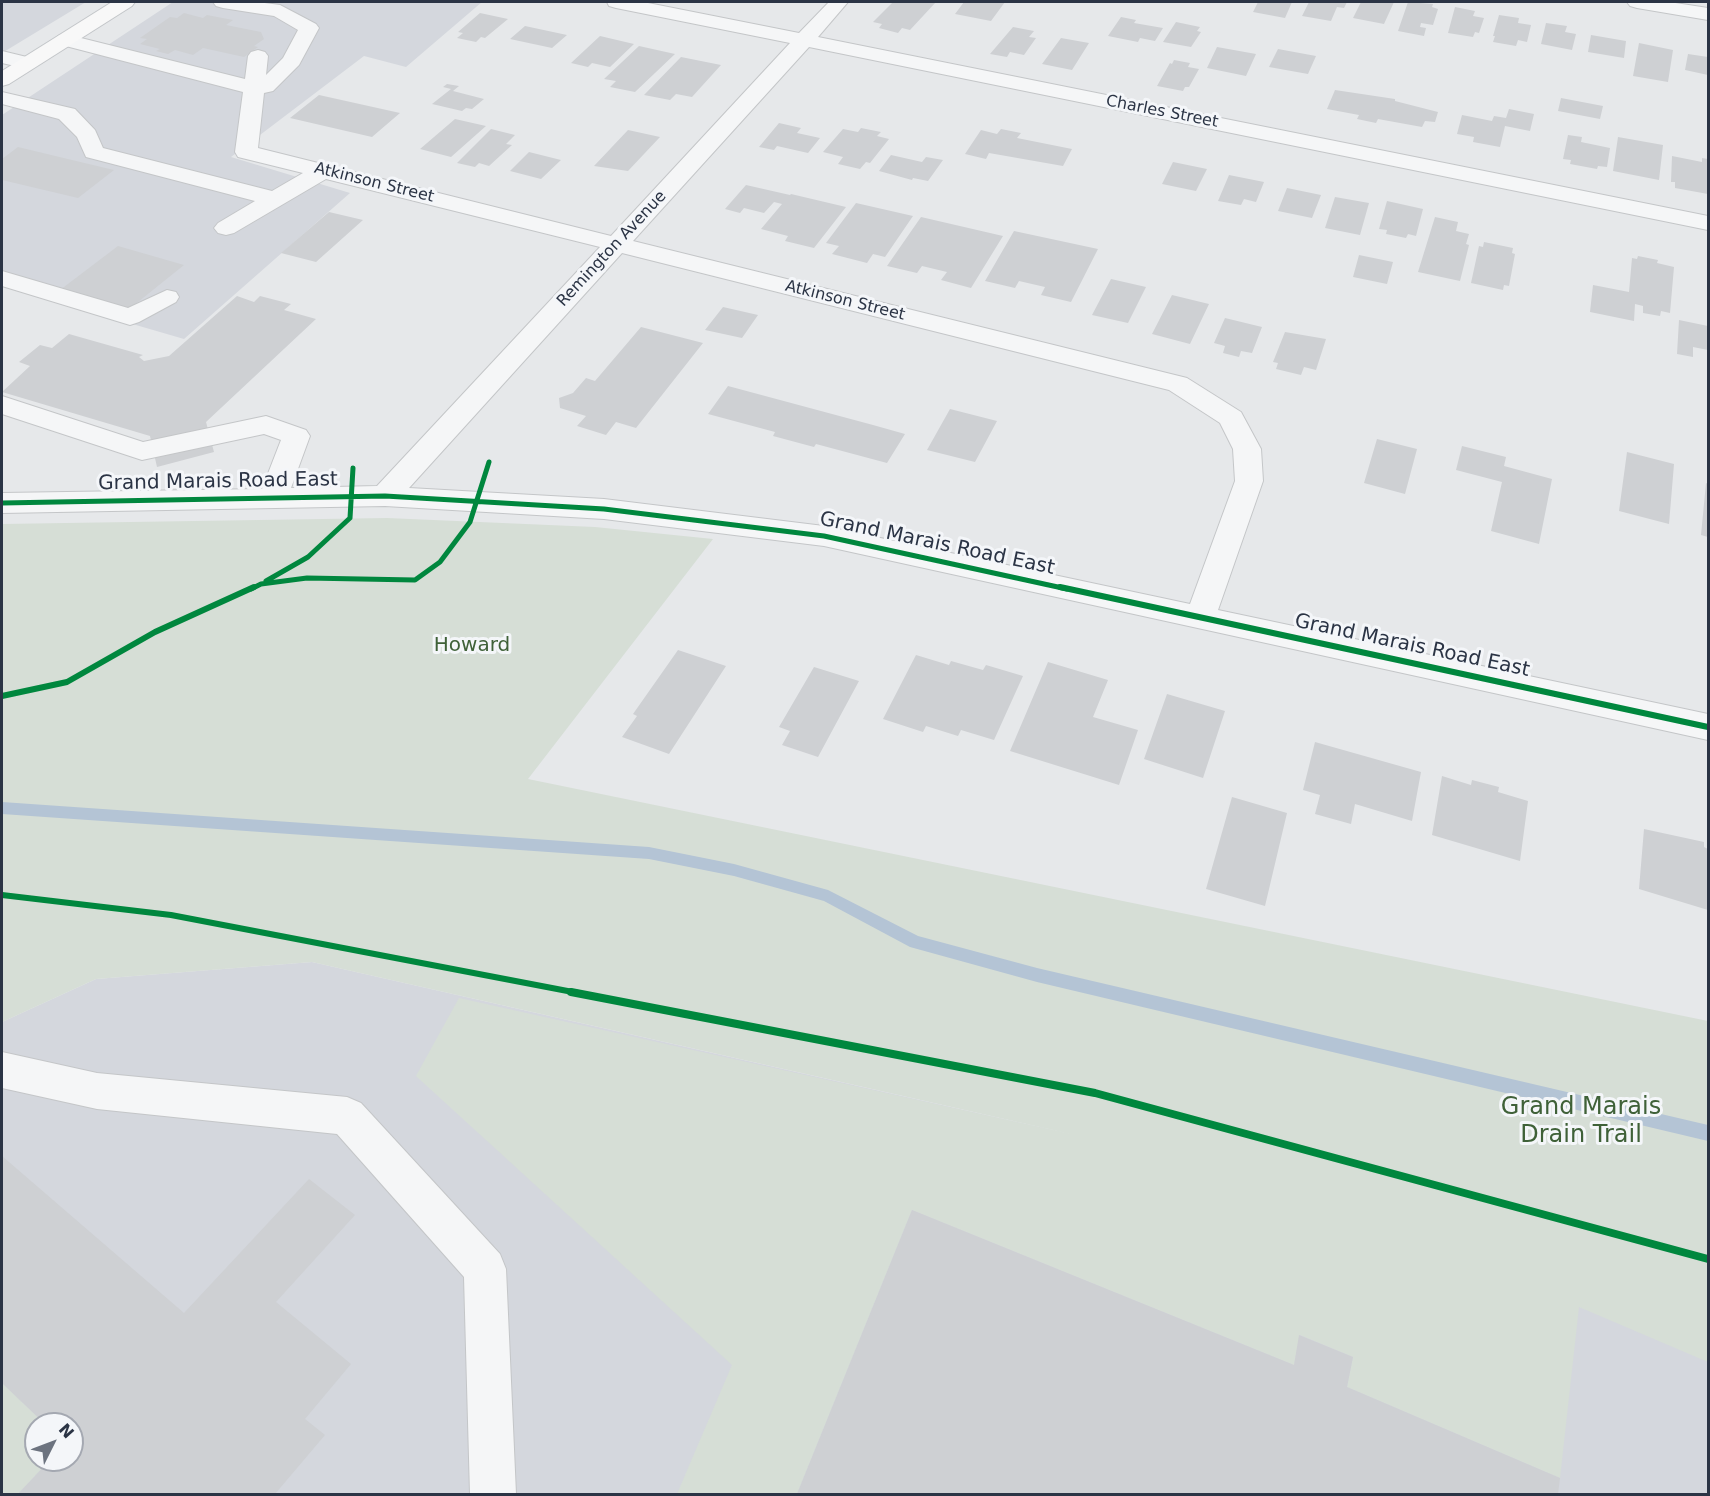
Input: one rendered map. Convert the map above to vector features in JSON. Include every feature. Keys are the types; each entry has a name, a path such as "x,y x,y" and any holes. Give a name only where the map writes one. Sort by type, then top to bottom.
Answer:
{"main road":[{"path":"2,80 125,2"}],"street":[{"path":"209,2 208,11 276,27 254,88"},
{"path":"65,40 254,88 266,87 292,61 309,28 280,11 223,2"},
{"name":"Charles Street","path":"616,2 1708,223"},
{"name":"Remington Avenue","path":"385,496 839,2"},
{"path":"1637,2 1708,14"},
{"path":"176,68 234,64 269,45"},
{"path":"2,57 28,63"},
{"name":"Atkinson Street","path":"254,88 246,152 1178,384 1231,418 1247,449 1249,481 1200,616"},
{"path":"2,98 67,114 87,135 94,152 275,200"},
{"path":"226,228 323,171"},
{"path":"2,278 130,317 167,297"},
{"path":"2,405 141,451 266,424 296,436 273,497"},
{"name":"Grand Marais Road East","path":"2,503 385,496 604,508 824,536 1708,727"},
{"path":"2,1070 97,1091 347,1116 485,1269 493,1494"}],"shaded area":[{"path":"2,2 86,2 2,53"},
{"path":"173,2 482,2 406,67 364,56 231,157 350,193 184,339 2,286 2,115"},
{"path":"312,962 1708,1279 1708,1494 2,1494 2,1022 96,979"}],"green space":[{"path":"387,518 595,527 713,539 528,779 1708,1021 1708,1362 1579,1307 1560,1478 1347,1387 1353,1357 1300,1335 1294,1365 912,1210 797,1494 677,1494 732,1365 416,1076 459,998 1075,1135 312,962 96,979 2,1022 2,524"},
{"path":"2,1383 32,1412 24,1412 24,1472 39,1472 18,1494 2,1494"}],"building":[{"path":"893,2 936,2 910,30 902,28 898,33 879,28 882,24 873,22"},
{"path":"964,2 1005,2 991,21 955,14"},
{"path":"1258,2 1292,2 1285,18 1253,12"},
{"path":"1309,2 1347,2 1344,8 1337,7 1331,21 1302,16"},
{"path":"1361,2 1394,2 1384,24 1353,18"},
{"path":"1408,2 1433,4 1432,7 1438,9 1433,25 1421,23 1420,27 1426,28 1424,36 1398,31"},
{"path":"1455,7 1475,11 1473,16 1484,18 1479,33 1475,32 1473,37 1448,33"},
{"path":"184,13 203,18 207,15 233,20 226,25 261,32 264,39 254,46 258,47 244,57 203,48 193,55 175,50 168,54 156,51 160,49 140,44 147,39 140,38 170,17 177,18"},
{"path":"480,13 508,19 485,38 481,37 476,42 457,38 463,33 458,32"},
{"path":"1499,15 1519,18 1518,23 1531,25 1527,42 1518,40 1516,46 1493,42"},
{"path":"1121,17 1136,20 1134,23 1163,28 1155,41 1140,38 1138,42 1108,36"},
{"path":"1176,22 1200,27 1197,31 1201,32 1191,47 1163,42"},
{"path":"1546,23 1567,26 1565,32 1576,34 1572,50 1541,44"},
{"path":"525,26 567,35 552,48 510,39"},
{"path":"1013,27 1034,31 1029,37 1036,38 1024,55 1010,52 1007,57 990,54"},
{"path":"1591,35 1626,41 1624,58 1588,52"},
{"path":"600,36 634,44 610,67 592,63 588,67 571,63"},
{"path":"1061,38 1089,43 1072,70 1042,64"},
{"path":"1639,43 1673,50 1668,82 1633,76"},
{"path":"639,46 675,54 635,92 610,87 616,81 604,79"},
{"path":"1217,47 1256,54 1246,76 1207,68"},
{"path":"1278,49 1316,56 1308,74 1269,67"},
{"path":"1688,54 1708,57 1708,75 1685,70"},
{"path":"681,57 721,65 692,97 676,94 670,100 644,95"},
{"path":"1174,60 1190,63 1188,67 1199,69 1189,87 1185,87 1183,91 1157,86"},
{"path":"447,84 459,86 453,91 484,99 472,109 466,108 462,111 432,104 451,89 443,87"},
{"path":"1335,90 1395,99 1395,101 1438,112 1435,122 1425,121 1422,127 1378,119 1376,123 1357,119 1359,115 1327,109"},
{"path":"319,95 400,113 372,137 290,118"},
{"path":"1561,98 1603,106 1600,119 1558,111"},
{"path":"1509,109 1534,114 1530,131 1505,126 1500,147 1473,142 1474,137 1457,134 1462,115 1492,121 1494,116 1506,118"},
{"path":"455,119 486,126 451,157 420,149"},
{"path":"779,123 801,128 797,133 820,138 808,153 777,146 774,150 759,147"},
{"path":"861,128 881,132 877,136 889,139 870,163 866,162 860,169 838,164 843,157 823,152 843,129 858,132"},
{"path":"491,129 515,135 506,144 512,145 489,166 479,163 475,167 457,163"},
{"path":"1001,129 1021,133 1017,138 1072,149 1063,166 989,153 986,159 965,154 981,130 997,134"},
{"path":"628,130 660,137 628,171 594,166"},
{"path":"1568,135 1582,137 1581,142 1610,148 1607,167 1598,166 1597,169 1570,164 1571,160 1563,159"},
{"path":"1618,137 1663,145 1659,180 1613,171"},
{"path":"18,147 114,170 78,198 2,180 2,159"},
{"path":"529,152 561,160 541,179 510,171"},
{"path":"891,155 922,162 926,157 943,160 928,181 913,178 912,180 879,171"},
{"path":"1672,156 1702,162 1702,158 1708,159 1708,194 1675,188 1675,182 1671,182"},
{"path":"1173,162 1207,169 1196,191 1162,184"},
{"path":"1229,175 1264,182 1256,202 1244,199 1241,205 1218,201"},
{"path":"746,185 846,207 814,248 785,241 788,236 761,229 782,204 774,202 764,213 744,208 740,213 725,209"},
{"path":"1287,188 1321,195 1312,218 1278,211"},
{"path":"1335,197 1369,203 1360,235 1325,228"},
{"path":"1387,201 1423,209 1416,236 1408,234 1406,238 1386,234 1387,230 1379,229"},
{"path":"856,203 913,216 885,257 873,254 867,263 832,254 839,246 826,243"},
{"path":"329,212 363,220 316,262 281,253"},
{"path":"921,217 1003,236 971,288 941,280 947,272 922,266 917,273 887,266"},
{"path":"1435,217 1458,222 1456,231 1469,234 1466,244 1469,245 1460,281 1418,272"},
{"path":"1014,231 1098,249 1071,302 1041,295 1045,287 1019,281 1015,288 985,281"},
{"path":"1484,242 1513,248 1512,253 1515,254 1509,286 1504,285 1503,290 1471,283 1479,246 1483,247"},
{"path":"118,246 184,265 128,310 60,290"},
{"path":"1359,255 1393,262 1387,284 1353,277"},
{"path":"1638,256 1658,260 1657,263 1674,267 1670,313 1661,311 1660,316 1643,313 1643,306 1635,304 1634,321 1590,312 1593,285 1629,292 1632,258 1637,259"},
{"path":"1111,279 1146,287 1128,323 1092,315"},
{"path":"1172,295 1209,304 1190,344 1152,334"},
{"path":"237,296 254,302 260,296 291,304 284,310 316,319 206,422 214,452 157,467 150,436 2,392 30,366 19,362 40,345 52,348 69,334 143,355 139,357 144,361 169,356"},
{"path":"723,307 758,315 742,338 705,330"},
{"path":"1225,318 1262,327 1252,353 1241,351 1239,357 1223,353 1225,346 1214,343"},
{"path":"1679,320 1708,326 1708,350 1693,347 1693,357 1677,354"},
{"path":"641,327 703,343 636,428 616,422 606,435 577,426 586,416 560,408 559,398 573,393 586,378 595,381"},
{"path":"1285,332 1326,339 1316,370 1304,367 1301,375 1276,369 1278,363 1273,362"},
{"path":"728,386 905,434 887,463 816,444 814,447 773,436 775,432 708,414"},
{"path":"950,409 997,421 975,462 927,450"},
{"path":"1377,439 1417,449 1405,494 1364,483"},
{"path":"1462,446 1506,457 1504,466 1552,479 1539,544 1491,531 1502,482 1456,470"},
{"path":"1627,452 1674,464 1669,524 1619,511"},
{"path":"1706,483 1708,484 1708,537 1701,535"},
{"path":"678,650 726,666 669,754 622,737 637,716 633,714"},
{"path":"916,655 949,665 951,661 983,670 986,665 1023,676 994,740 961,730 958,736 926,726 923,732 883,719"},
{"path":"1048,662 1108,680 1093,717 1138,730 1119,785 1010,751"},
{"path":"814,667 859,681 818,757 782,745 790,731 779,727"},
{"path":"1167,694 1225,711 1203,778 1144,759"},
{"path":"1315,742 1421,772 1412,821 1355,804 1351,824 1315,814 1320,795 1303,790"},
{"path":"1442,776 1471,785 1472,780 1499,787 1498,792 1528,801 1520,861 1432,835"},
{"path":"1232,797 1287,813 1265,906 1206,889"},
{"path":"1644,829 1704,842 1704,847 1708,849 1708,910 1639,889"},
{"path":"2,1156 184,1313 309,1179 355,1215 276,1302 351,1364 305,1419 325,1435 275,1494 18,1494 39,1472 84,1472 84,1412 32,1412 2,1383"},
{"path":"912,1210 1294,1365 1299,1335 1353,1357 1347,1387 1560,1478 1558,1494 797,1494"}],"waterway":[{"path":"2,808 649,853 734,870 828,896 915,942 1037,975 1708,1133"}],"cycle path":[{"path":"2,696 67,682 155,632 261,584 307,578 415,580 440,562 470,522 489,462"},
{"path":"266,581 308,557 350,518 353,468"},
{"path":"2,503 385,496 604,509 824,536 1708,727"},
{"path":"2,895 171,915 1095,1093 1708,1259"}],"park label":[{"name":"Howard","path":"472,646"},
{"name":"Grand Marais Drain Trail","path":"1581,1122"}]}
